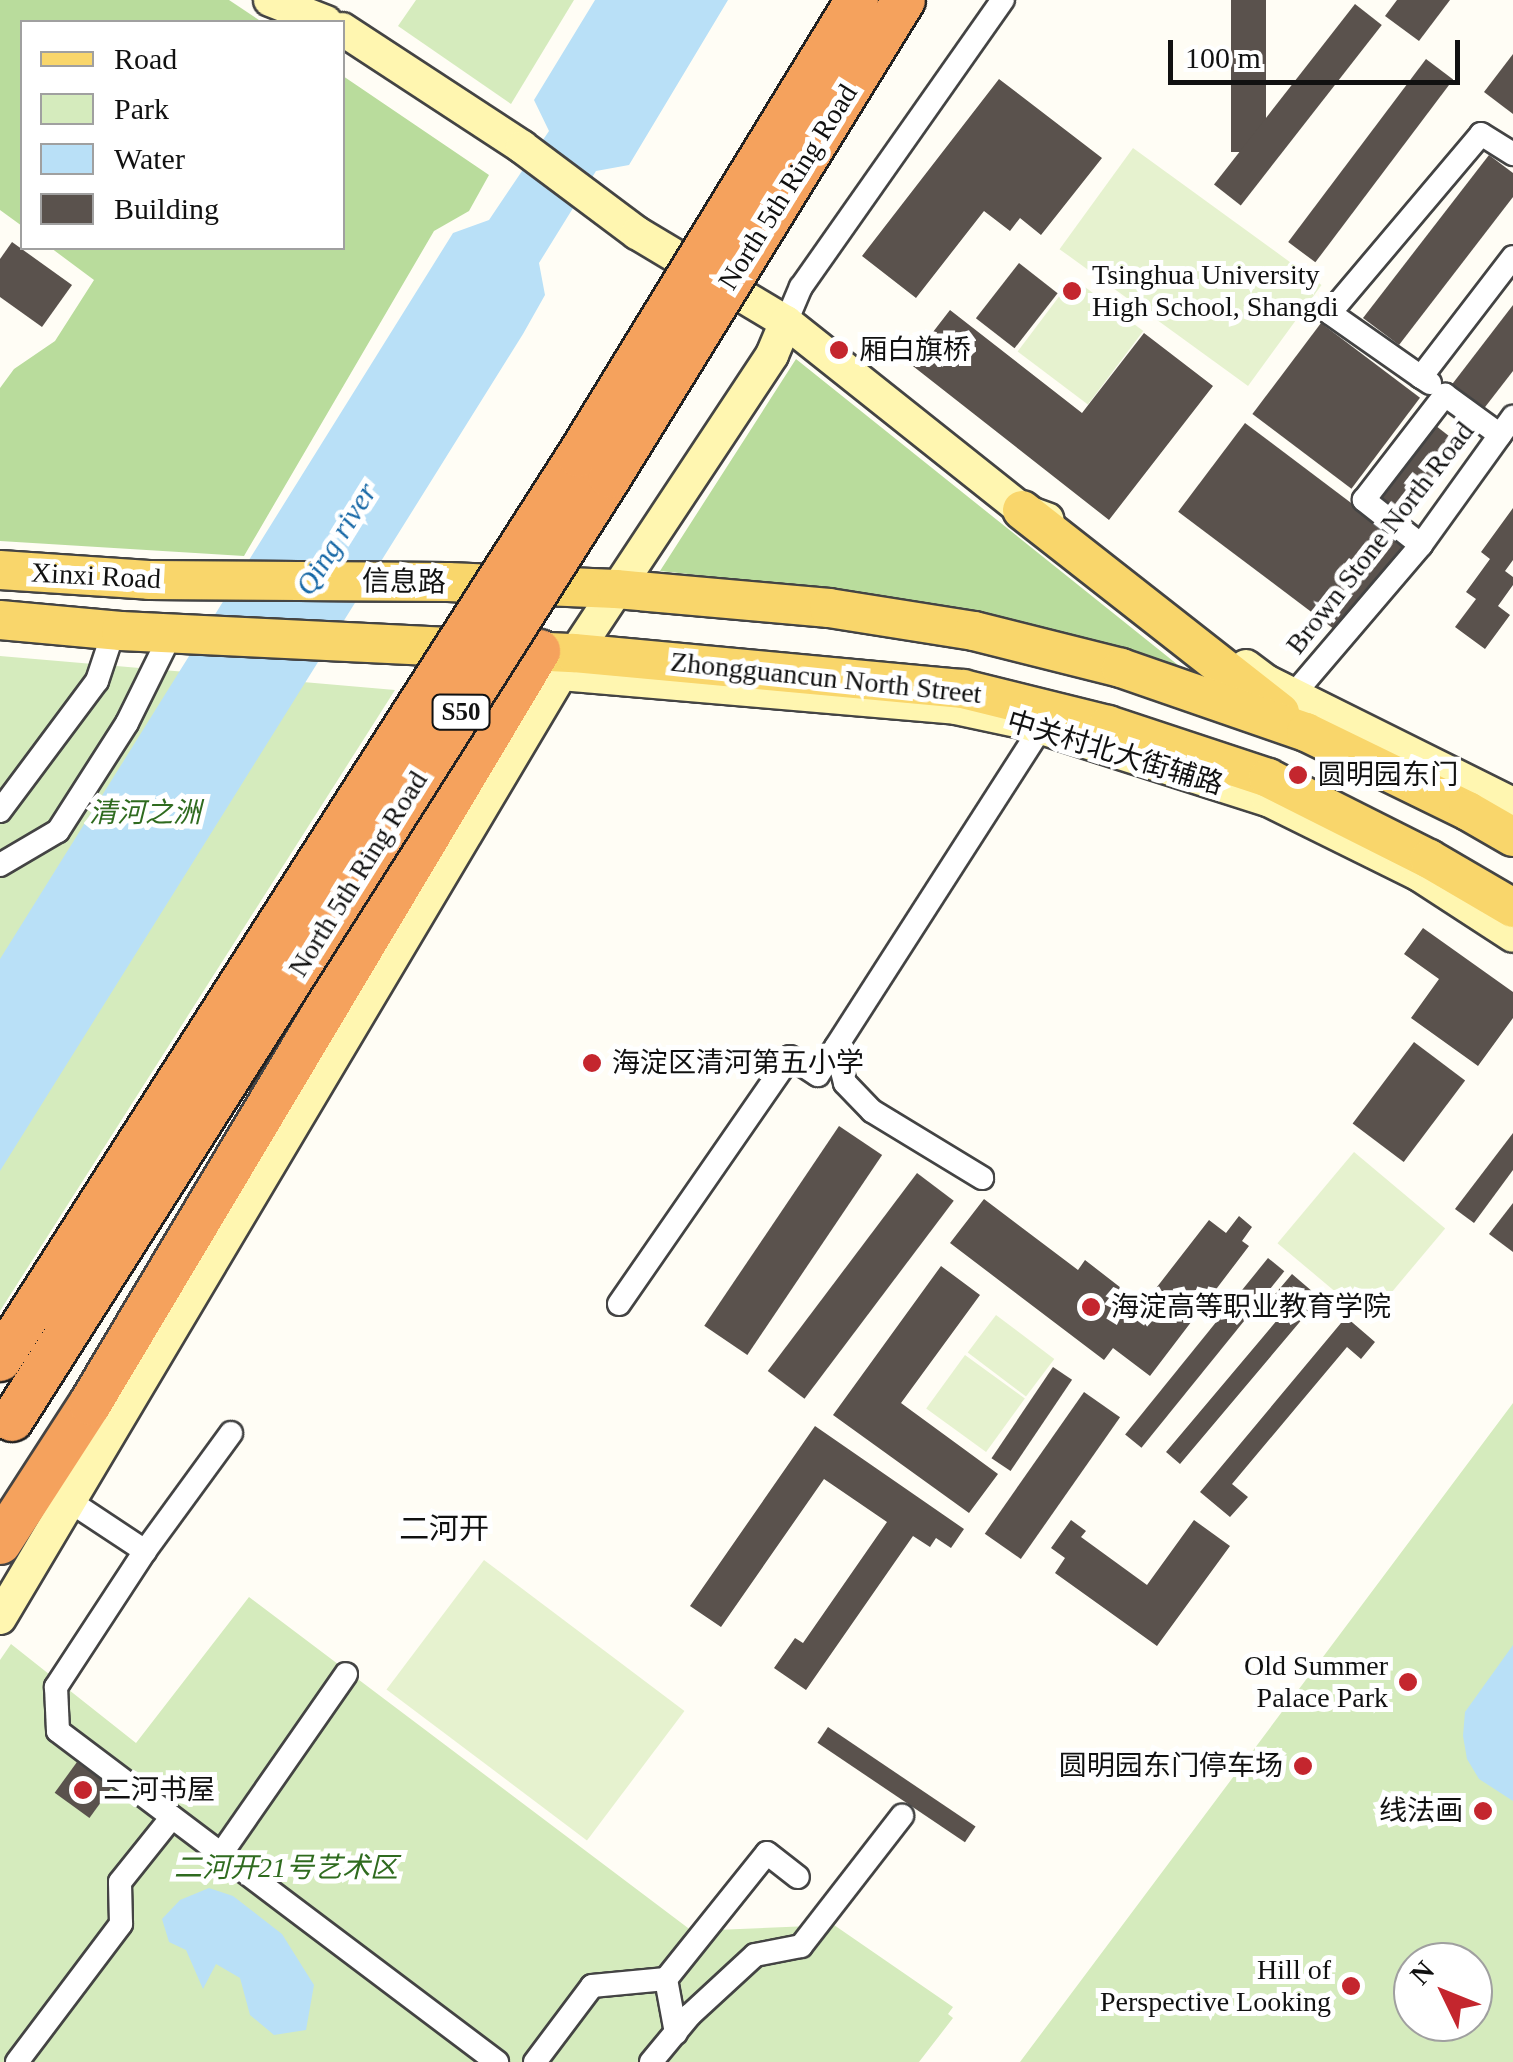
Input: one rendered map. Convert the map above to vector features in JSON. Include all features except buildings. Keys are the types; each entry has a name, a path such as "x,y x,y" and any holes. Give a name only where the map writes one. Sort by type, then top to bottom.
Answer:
{"highway":[{"name":"North 5th Ring Road","path":"0,1360 578,456 858,0"},
{"name":"North 5th Ring Road","path":"6,1430 589,510 904,0"},
{"path":"0,1544 558,659"}],"main road":[{"path":"1022,510 1306,732"},
{"name":"Xinxi Road","path":"0,570 192,580"},
{"name":"信息路","path":"192,580 616,588"},
{"path":"616,588 829,608 974,631 1121,668 1306,732 1468,811 1513,838"},
{"name":"Xinxi Road","path":"0,620 164,632"},
{"path":"164,632 411,642 558,659"},
{"name":"Zhongguancun North Street","path":"558,659 963,689 1031,704 1268,778 1430,859 1513,908"}],"street":[{"path":"270,0 321,20"},
{"path":"0,1618 71,1502 558,659 616,588 772,355 801,287 1003,0"},
{"path":"345,32 522,147 637,234 786,322 1022,510 1075,529 1266,682 1513,804"},
{"path":"1507,426 1445,394 1330,313 1481,134 1513,154"},
{"path":"1422,377 1513,257"},
{"path":"1420,545 1364,500 1445,394"},
{"name":"Brown Stone North Road","path":"1293,695 1420,545 1507,426"},
{"path":"0,811 97,681 114,630"},
{"path":"0,865 58,831 127,723 164,632"},
{"name":"中关村北大街辅路","path":"558,659 956,708 1041,727 1268,800 1418,874 1513,936"},
{"path":"618,1304 790,1057 818,1076 1041,727"},
{"path":"836,1047 845,1083 872,1111 982,1178"},
{"path":"231,1433 145,1551 56,1687 58,1732 497,2062"},
{"path":"71,1502 145,1551"},
{"path":"221,1854 346,1674"},
{"path":"651,2062 676,2032 755,1956 801,1946 902,1816"},
{"path":"17,2062 121,1924 120,1882 172,1817"},
{"path":"535,2062 592,1986 666,1979 767,1854 798,1877"},
{"path":"666,1979 676,2032"}],"green space":[{"path":"0,0 229,0 259,20 20,20 20,225 0,210"},
{"path":"416,0 574,0 511,104 398,26"},
{"path":"345,77 489,175 469,211 434,231 244,556 0,541 0,388 14,369 55,341 94,280 54,250 345,250"},
{"path":"1133,148 1322,285 1248,386 1060,249"},
{"path":"1073,278 1143,331 1088,404 1018,351"},
{"path":"796,359 1188,673 817,588 660,571"},
{"name":"清河之洲","path":"0,656 395,690 0,1311"},
{"path":"1354,1152 1445,1228 1369,1320 1278,1243"},
{"path":"996,1315 1054,1359 1026,1396 968,1353"},
{"path":"965,1355 1025,1398 986,1452 926,1408"},
{"name":"Old Summer Palace Park","path":"1513,1403 1513,2062 1020,2062"},
{"path":"484,1560 684,1711 587,1840 387,1689"},
{"name":"二河开21号艺术区","path":"249,1597 692,1931 834,1925 953,2007 948,2014 953,2018 919,2062 0,2062 0,1660 11,1644 136,1743"}],"water":[{"name":"Qing river","path":"595,0 728,0 629,165 596,171 539,263 545,295 523,334 0,1171 0,959 453,233 489,220 549,131 534,100"},
{"path":"1513,1645 1513,1801 1479,1779 1467,1759 1463,1736 1465,1712"},
{"path":"209,1888 233,1896 282,1934 314,1985 306,2030 274,2035 250,2015 240,1978 216,1964 203,1989 186,1950 169,1942 162,1919 180,1900"}],"place":[{"name":"Tsinghua University High School, Shangdi","path":"1072,291"},
{"name":"厢白旗桥","path":"839,350"},
{"name":"圆明园东门","path":"1298,775"},
{"name":"海淀区清河第五小学","path":"592,1063"},
{"name":"海淀高等职业教育学院","path":"1091,1307"},
{"name":"Old Summer Palace Park","path":"1408,1682"},
{"name":"圆明园东门停车场","path":"1303,1766"},
{"name":"二河书屋","path":"83,1790"},
{"name":"线法画","path":"1483,1811"},
{"name":"Hill of Perspective Looking","path":"1351,1986"}],"district":[{"name":"二河开","path":"444,1529"}]}
